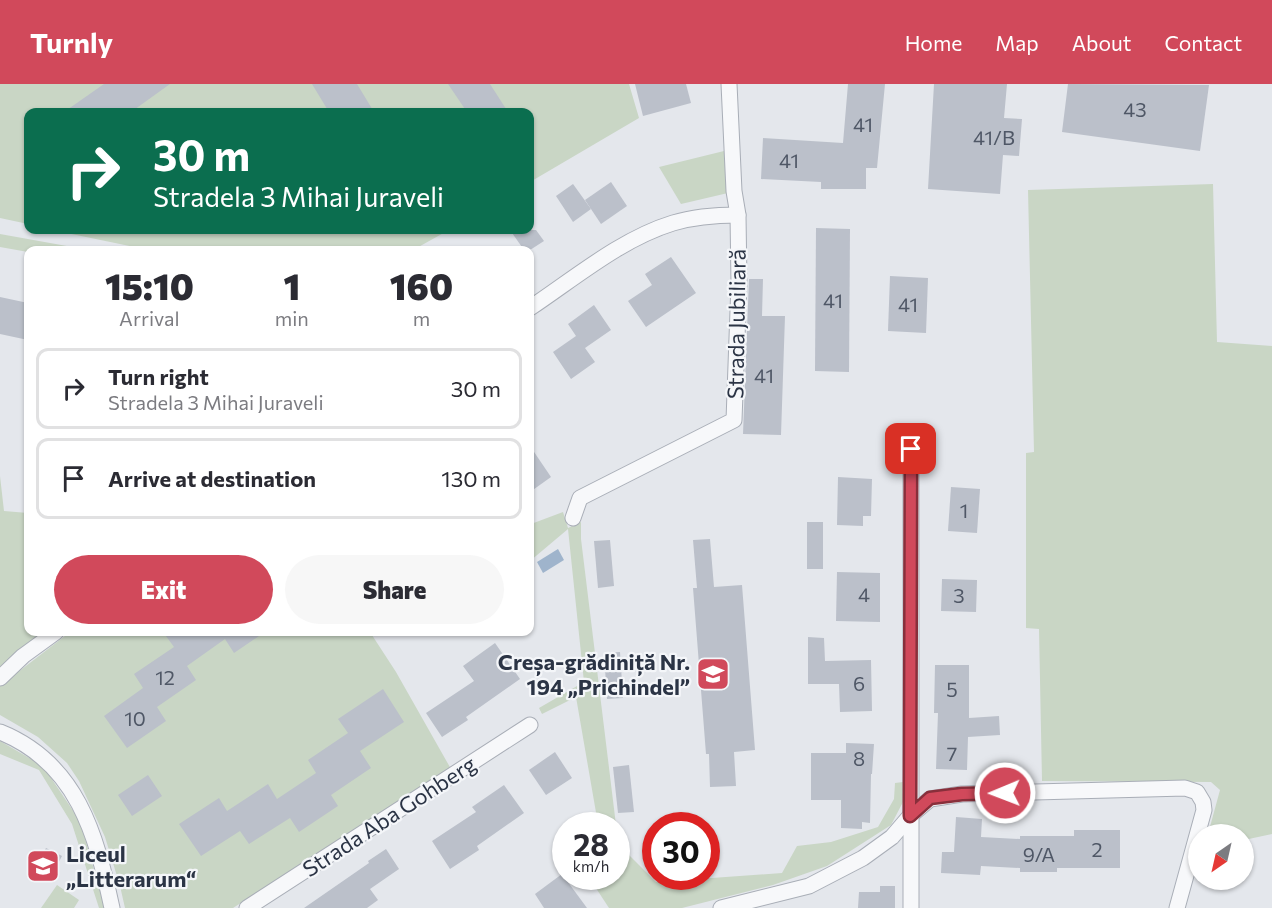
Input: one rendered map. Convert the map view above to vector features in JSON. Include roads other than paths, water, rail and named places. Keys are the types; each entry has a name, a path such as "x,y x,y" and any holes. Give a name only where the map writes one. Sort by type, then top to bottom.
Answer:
{"street":[{"name":"Strada Jubiliară","path":"573,518 580,498 734,420 739,283 738,215 734,191 729,84"},
{"name":"Strada Jubiliară","path":"534,305 634,239 689,219 738,215"},
{"path":"911,449 911,908"},
{"path":"0,678 23,656 50,636"},
{"name":"Strada Aba Gohberg","path":"247,908 530,725"},
{"path":"0,732 20,740 38,754 54,768 68,786 87,820 101,857 112,908"},
{"path":"721,908 809,886 863,858 892,837 930,798 962,794 1185,788 1197,792 1201,797 1203,810 1177,908"}],"water":[{"path":"558,549 564,560 543,573 537,562"}],"place":[{"name":"Creșa-grădiniță Nr. 194 „Prichindel”","path":"713,674"},
{"name":"Liceul „Litterarum“","path":"43,866"}]}
